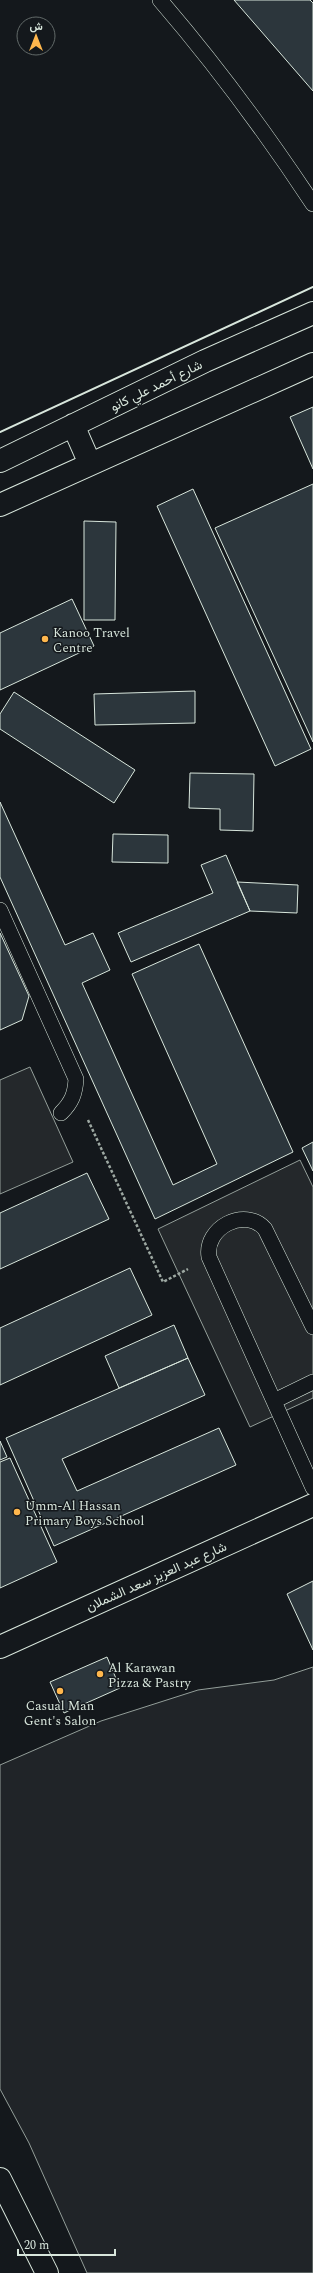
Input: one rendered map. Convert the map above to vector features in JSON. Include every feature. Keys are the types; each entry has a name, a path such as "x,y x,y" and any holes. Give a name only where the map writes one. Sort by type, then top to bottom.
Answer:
{"main road":[{"name":"شارع أحمد علي كانو","path":"0,461 220,355 313,314"},
{"path":"0,505 90,464 309,370"},
{"path":"73,425 90,464"},
{"name":"شارع عبد العزيز سعد الشملان","path":"0,1648 313,1504"},
{"path":"0,2179 47,2273"}],"lane":[{"path":"161,0 210,58 269,137 313,204"},
{"path":"0,910 76,1079 75,1092 70,1104 61,1113"},
{"path":"313,1327 265,1229 260,1223 247,1218 218,1229 209,1245 209,1257 313,1488"},
{"path":"274,1401 313,1382"}],"path":[{"path":"75,1092 163,1282 209,1257"}],"shaded area":[{"path":"30,1067 73,1162 0,1194 0,1080"},
{"path":"300,1160 313,1187 313,1398 250,1427 158,1229"},
{"path":"313,1667 313,2273 87,2273 29,2143 0,2089 0,1765 101,1721 198,1690 274,1680"}],"building":[{"path":"234,0 310,0 313,3 313,91"},
{"path":"313,407 313,469 290,417"},
{"path":"313,484 313,742 215,528"},
{"path":"193,489 311,749 275,766 157,506"},
{"path":"84,521 116,522 115,620 84,620"},
{"name":"Kanoo Travel Centre","path":"72,599 94,646 0,690 0,633"},
{"path":"195,691 195,723 95,725 94,694"},
{"path":"14,692 135,770 114,803 0,729 0,714"},
{"path":"190,773 254,774 253,831 220,830 220,809 189,808"},
{"path":"0,802 65,945 93,933 110,970 82,983 173,1185 217,1164 132,974 199,944 293,1152 155,1219 0,877"},
{"path":"113,834 168,835 168,863 112,862"},
{"path":"226,855 250,911 131,962 118,933 213,893 201,865"},
{"path":"237,882 298,885 297,913 250,911"},
{"path":"0,933 29,996 22,1020 0,1030"},
{"path":"313,1142 313,1171 302,1148"},
{"path":"87,1173 109,1219 0,1269 0,1213"},
{"path":"130,1268 152,1315 0,1385 0,1328"},
{"path":"174,1325 188,1358 119,1388 105,1356"},
{"path":"188,1358 205,1395 62,1459 77,1491 219,1428 236,1465 54,1546 6,1438"},
{"path":"0,1441 7,1457 0,1460"},
{"name":"Umm-Al Hassan Primary Boys School","path":"10,1458 57,1562 0,1588 0,1462"},
{"path":"313,1581 313,1650 287,1594"},
{"path":"107,1657 120,1688 64,1713 50,1682"}],"wall":[{"path":"0,432 313,287"}],"place":[{"name":"Kanoo Travel Centre","path":"45,639"},
{"name":"Umm-Al Hassan Primary Boys School","path":"17,1512"},
{"name":"Al Karawan Pizza & Pastry","path":"100,1674"},
{"name":"Casual Man Gent's Salon","path":"60,1691"}]}
